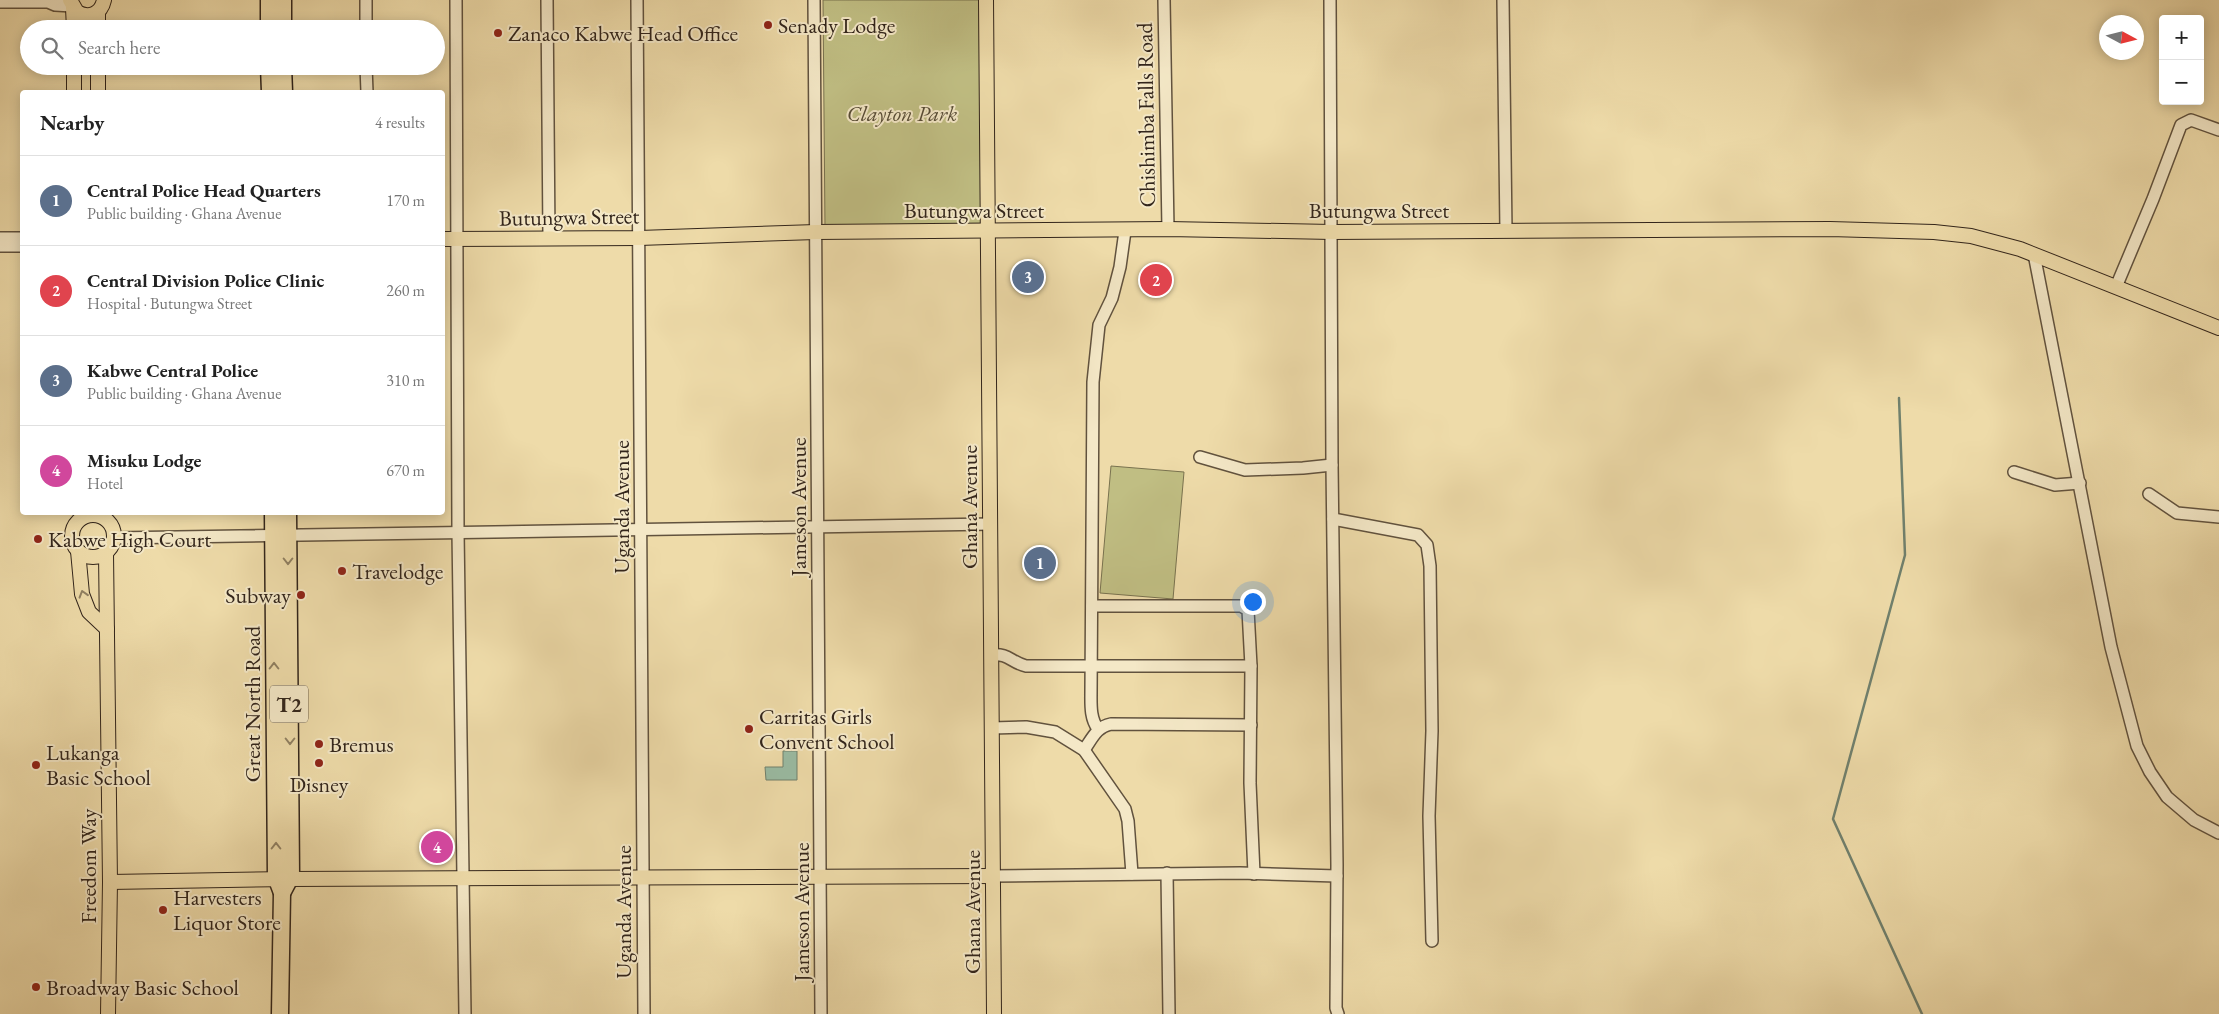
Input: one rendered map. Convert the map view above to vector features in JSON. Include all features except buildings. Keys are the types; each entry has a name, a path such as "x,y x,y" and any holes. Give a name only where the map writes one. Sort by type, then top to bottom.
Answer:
{"highway":[{"path":"269,0 269,20"},
{"path":"283,0 283,20"},
{"path":"269,75 270,90"},
{"path":"283,75 284,90"},
{"name":"Great North Road","path":"274,515 281,535"},
{"name":"Great North Road","path":"280,1014 283,884 281,535 287,515"}],"main road":[{"name":"Ghana Avenue","path":"986,0 994,1014"},
{"path":"72,5 85,15 105,4"},
{"path":"101,20 105,4"},
{"path":"72,5 73,20"},
{"path":"74,75 74,90"},
{"path":"98,75 98,90"},
{"name":"Butungwa Street","path":"449,239 639,238 816,232 1124,231 1168,229 1332,232 1506,230 1661,232 1830,229 1934,232 1971,236 2034,254 2219,328"},
{"path":"78,551 83,555 95,557 106,553 110,548 114,538 111,527 104,516 82,516 72,534 78,551 82,594 89,612 107,629"},
{"name":"Freedom Way","path":"106,553 110,882 108,1014"},
{"path":"110,882 283,884 463,879 993,876"}],"street":[{"path":"366,0 366,20"},
{"path":"456,0 449,239 458,532 465,1014"},
{"path":"547,0 549,238"},
{"name":"Uganda Avenue","path":"637,0 644,1014"},
{"name":"Jameson Avenue","path":"814,0 822,1014"},
{"name":"Chishimba Falls Road","path":"1164,0 1168,229"},
{"path":"1330,0 1332,465 1339,1012"},
{"path":"1502,0 1506,230"},
{"path":"0,2 49,1 55,5 72,5"},
{"path":"366,75 367,90"},
{"path":"2116,287 2153,199 2181,125 2191,120 2219,130"},
{"path":"1098,729 1093,723 1091,714 1093,382 1099,325 1112,298 1120,267 1124,231"},
{"path":"0,238 20,238"},
{"path":"0,246 20,246"},
{"path":"2034,254 2111,647 2137,746 2150,772 2167,797 2194,820 2219,833"},
{"path":"1200,456 1244,470 1332,465"},
{"path":"2014,472 2055,485 2080,483"},
{"path":"2149,494 2177,513 2219,517"},
{"path":"1333,519 1418,535 1427,545 1430,585 1432,731 1429,816 1432,941"},
{"path":"114,538 991,524"},
{"path":"1092,606 1244,607 1250,614 1250,783 1254,874"},
{"path":"991,654 1002,654 1026,666 1251,666"},
{"path":"1084,750 1098,729 1111,724 1251,725"},
{"path":"992,728 1026,727 1055,732 1084,750 1125,809 1128,821 1132,874"},
{"path":"993,876 1167,873 1337,876"},
{"path":"1167,873 1169,1014"}],"green space":[{"name":"Clayton Park","path":"823,0 979,0 981,226 825,228"},
{"path":"1111,466 1184,472 1173,599 1100,593"}],"shaded area":[{"path":"783,751 797,751 797,780 766,780 765,767 783,767"}],"waterway":[{"path":"1899,398 1905,555 1833,819 1922,1014"}],"place":[{"name":"Senady Lodge","path":"768,25"},
{"name":"Zanaco Kabwe Head Office","path":"498,33"},
{"name":"Kabwe Central Police","path":"1028,277"},
{"name":"Central Division Police Clinic","path":"1156,280"},
{"name":"Kabwe High Court","path":"38,539"},
{"name":"Central Police Head Quarters","path":"1040,563"},
{"name":"Travelodge","path":"342,571"},
{"name":"Subway","path":"301,595"},
{"name":"Carritas Girls Convent School","path":"749,729"},
{"name":"Bremus","path":"319,744"},
{"name":"Disney","path":"319,763"},
{"name":"Lukanga Basic School","path":"36,765"},
{"name":"Misuku Lodge","path":"437,847"},
{"name":"Harvesters Liquor Store","path":"163,910"},
{"name":"Broadway Basic School","path":"36,987"}]}
